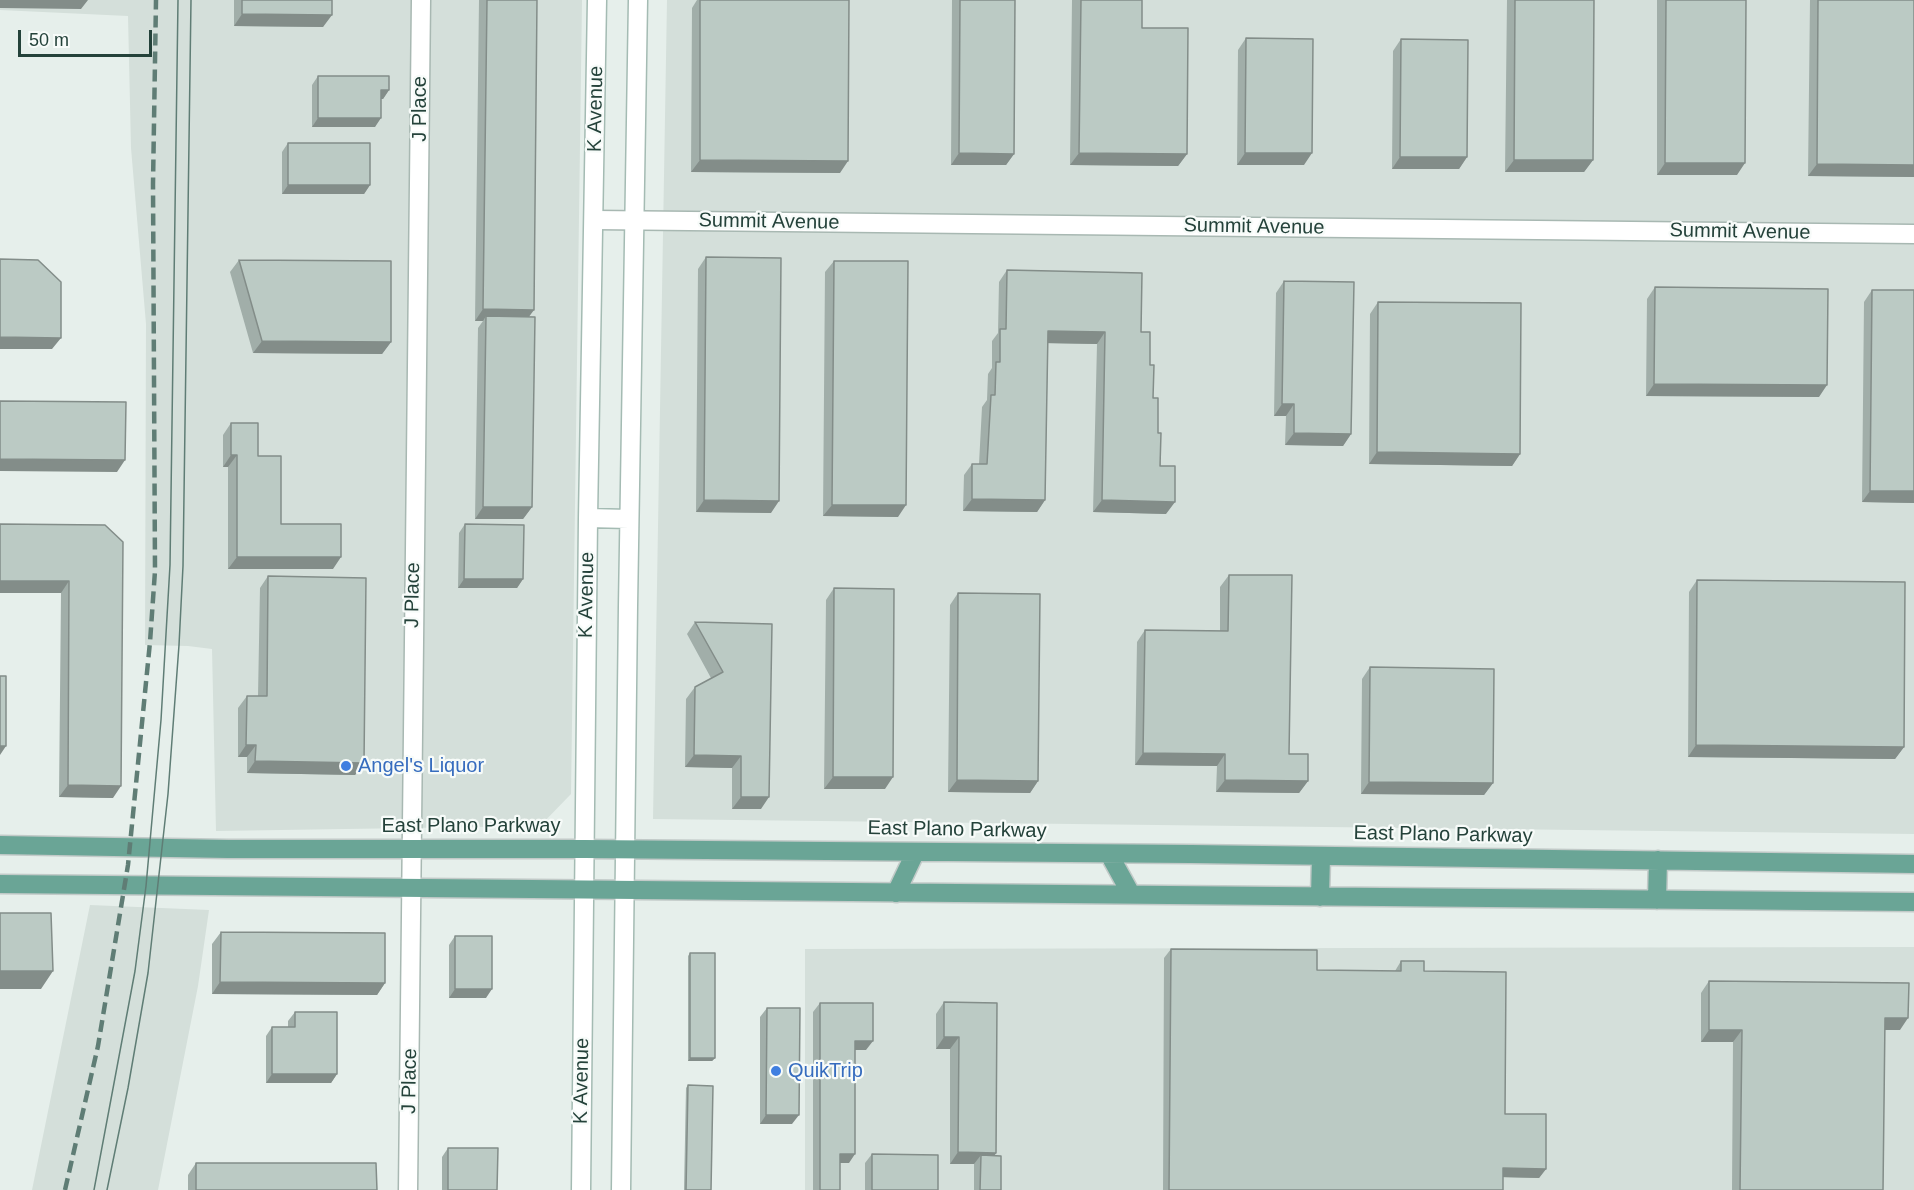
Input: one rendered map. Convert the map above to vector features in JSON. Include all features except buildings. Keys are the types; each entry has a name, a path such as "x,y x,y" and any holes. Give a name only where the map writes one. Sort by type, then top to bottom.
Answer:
{"main road":[{"name":"East Plano Parkway","path":"0,845 228,849 625,849 1914,864"},
{"path":"896,893 915,853"},
{"path":"1109,854 1131,894"},
{"path":"1320,897 1321,856"},
{"path":"1658,860 1658,900"},
{"path":"0,884 1914,902"}],"street":[{"name":"J Place","path":"408,1190 412,644 421,0"},
{"name":"K Avenue","path":"581,1190 588,518 595,220 597,0"},
{"name":"K Avenue","path":"621,1190 633,221 638,0"},
{"name":"Summit Avenue","path":"595,220 1914,234"},
{"path":"588,518 629,519"}],"shaded area":[{"path":"0,0 582,0 571,794 540,826 216,831 212,649 145,645 146,324 131,148 128,16 0,10"},
{"path":"667,0 1914,0 1914,834 653,819"},
{"path":"90,905 209,910 198,986 158,1190 32,1190"},
{"path":"1914,947 1914,1190 805,1190 805,949"}],"tram line":[{"path":"94,1190 135,971 146,886 161,720 170,565 178,0"},
{"path":"107,1190 148,973 168,794 179,645 183,566 191,0"}],"railway":[{"path":"65,1190 98,1046 128,865 150,642 155,571 153,184 156,0"}],"place":[{"name":"Angel's Liquor","path":"346,766"},
{"name":"QuikTrip","path":"776,1071"}]}
